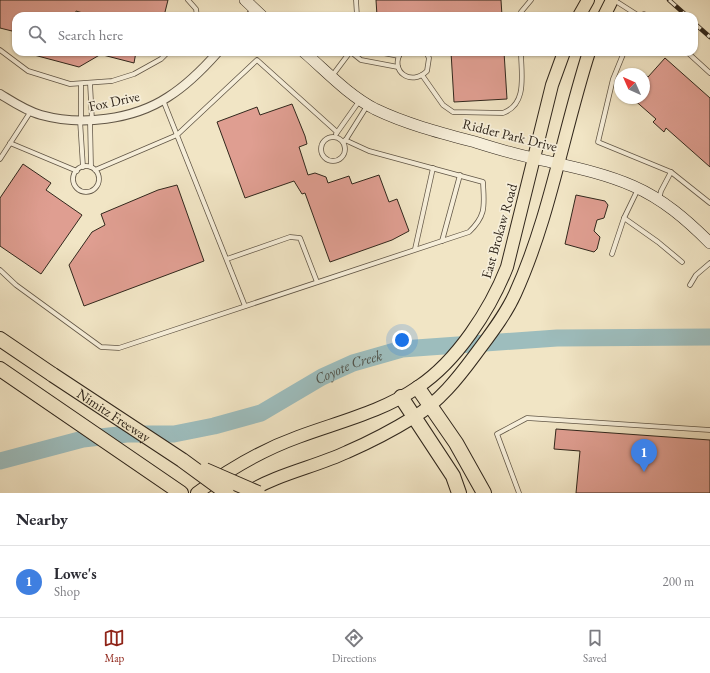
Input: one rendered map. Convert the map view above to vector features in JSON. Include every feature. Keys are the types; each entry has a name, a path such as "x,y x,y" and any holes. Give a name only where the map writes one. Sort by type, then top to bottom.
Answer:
{"highway":[{"name":"Nimitz Freeway","path":"0,339 53,376 182,460 227,493"},
{"name":"Nimitz Freeway","path":"0,369 181,493"},
{"path":"418,388 456,443 484,493"},
{"path":"401,397 415,416 453,476 459,493"},
{"path":"182,460 258,493"}],"main road":[{"path":"581,12 588,0"},
{"path":"606,12 613,0"},
{"name":"East Brokaw Road","path":"197,493 224,474 269,449 374,410 401,397 418,388 449,361 482,317 499,288 507,267 552,85 563,56"},
{"path":"247,493 277,479 347,452 415,416 430,406 460,375 495,328 514,296 527,265 545,215 575,95 588,56"}],"street":[{"path":"245,0 254,12"},
{"name":"Fox Drive","path":"0,94 41,115 91,120 143,109 163,100 193,78 214,56"},
{"name":"Ridder Park Drive","path":"309,56 364,102 395,118 428,130 612,178 638,189 658,200 686,219 710,243"}],"lane":[{"path":"188,0 196,8 196,12"},
{"path":"356,0 357,12"},
{"path":"521,12 531,0"},
{"path":"613,0 632,12"},
{"path":"0,50 28,71 70,84 112,81 134,74 164,56"},
{"path":"332,76 350,56"},
{"path":"357,56 361,60 398,67 404,75 410,78 422,75 429,65 428,56"},
{"path":"398,67 400,56"},
{"path":"422,75 443,105 453,112 503,113 511,110 521,95 521,56"},
{"path":"622,56 613,79 598,142 671,172 710,203"},
{"path":"691,56 710,73"},
{"path":"90,83 93,169 99,176 99,183 94,190 86,192 78,190 74,183 74,178 77,171 84,167 93,169 177,135 257,60 337,132"},
{"path":"81,84 80,120 84,167"},
{"path":"163,100 245,306"},
{"path":"334,137 364,102"},
{"path":"0,270 16,285 96,343 109,349 119,348 470,232 479,223 484,210 483,182 369,151 345,142 334,137 327,139 322,145 322,153 327,160 336,161 340,159 345,152 345,142 364,102"},
{"path":"0,159 31,111"},
{"path":"10,143 77,171"},
{"path":"415,249 433,168"},
{"path":"658,200 671,172"},
{"path":"442,241 460,176"},
{"path":"612,254 624,218 638,189"},
{"path":"624,218 658,242 682,262"},
{"path":"227,259 290,237 300,238 317,282"},
{"path":"690,286 696,275 710,263"},
{"path":"519,493 497,434 527,418 710,430"}],"building":[{"path":"0,0 168,0 165,12 12,12 12,31 0,28"},
{"path":"376,0 501,0 502,12 377,12"},
{"path":"38,56 98,56 79,67"},
{"path":"107,56 135,56 134,63"},
{"path":"451,56 504,56 507,99 454,102"},
{"path":"665,58 710,98 710,167 666,128 664,132 653,122 656,119 639,104 650,104 650,75"},
{"path":"292,104 307,144 299,147 308,175 315,173 326,177 328,183 349,176 352,184 379,175 389,202 397,199 409,231 392,240 330,262 305,193 302,194 294,181 245,198 217,122 257,107 260,115"},
{"path":"23,164 51,183 46,190 82,215 41,274 0,246 0,198"},
{"path":"177,185 204,261 84,306 69,265 92,232 105,225 101,214 158,190"},
{"path":"576,195 605,201 608,205 604,218 597,220 594,231 600,237 597,249 594,252 565,244"},
{"path":"556,429 710,440 710,493 576,493 580,451 554,449"}],"waterway":[{"name":"Coyote Creek","path":"0,461 83,439 127,434 174,434 214,426 261,413 322,377 353,363 402,349 557,338 710,337"}],"railway":[{"path":"669,0 682,12"},
{"path":"698,26 710,37"}],"place":[{"name":"Lowe's","path":"644,472"}]}
